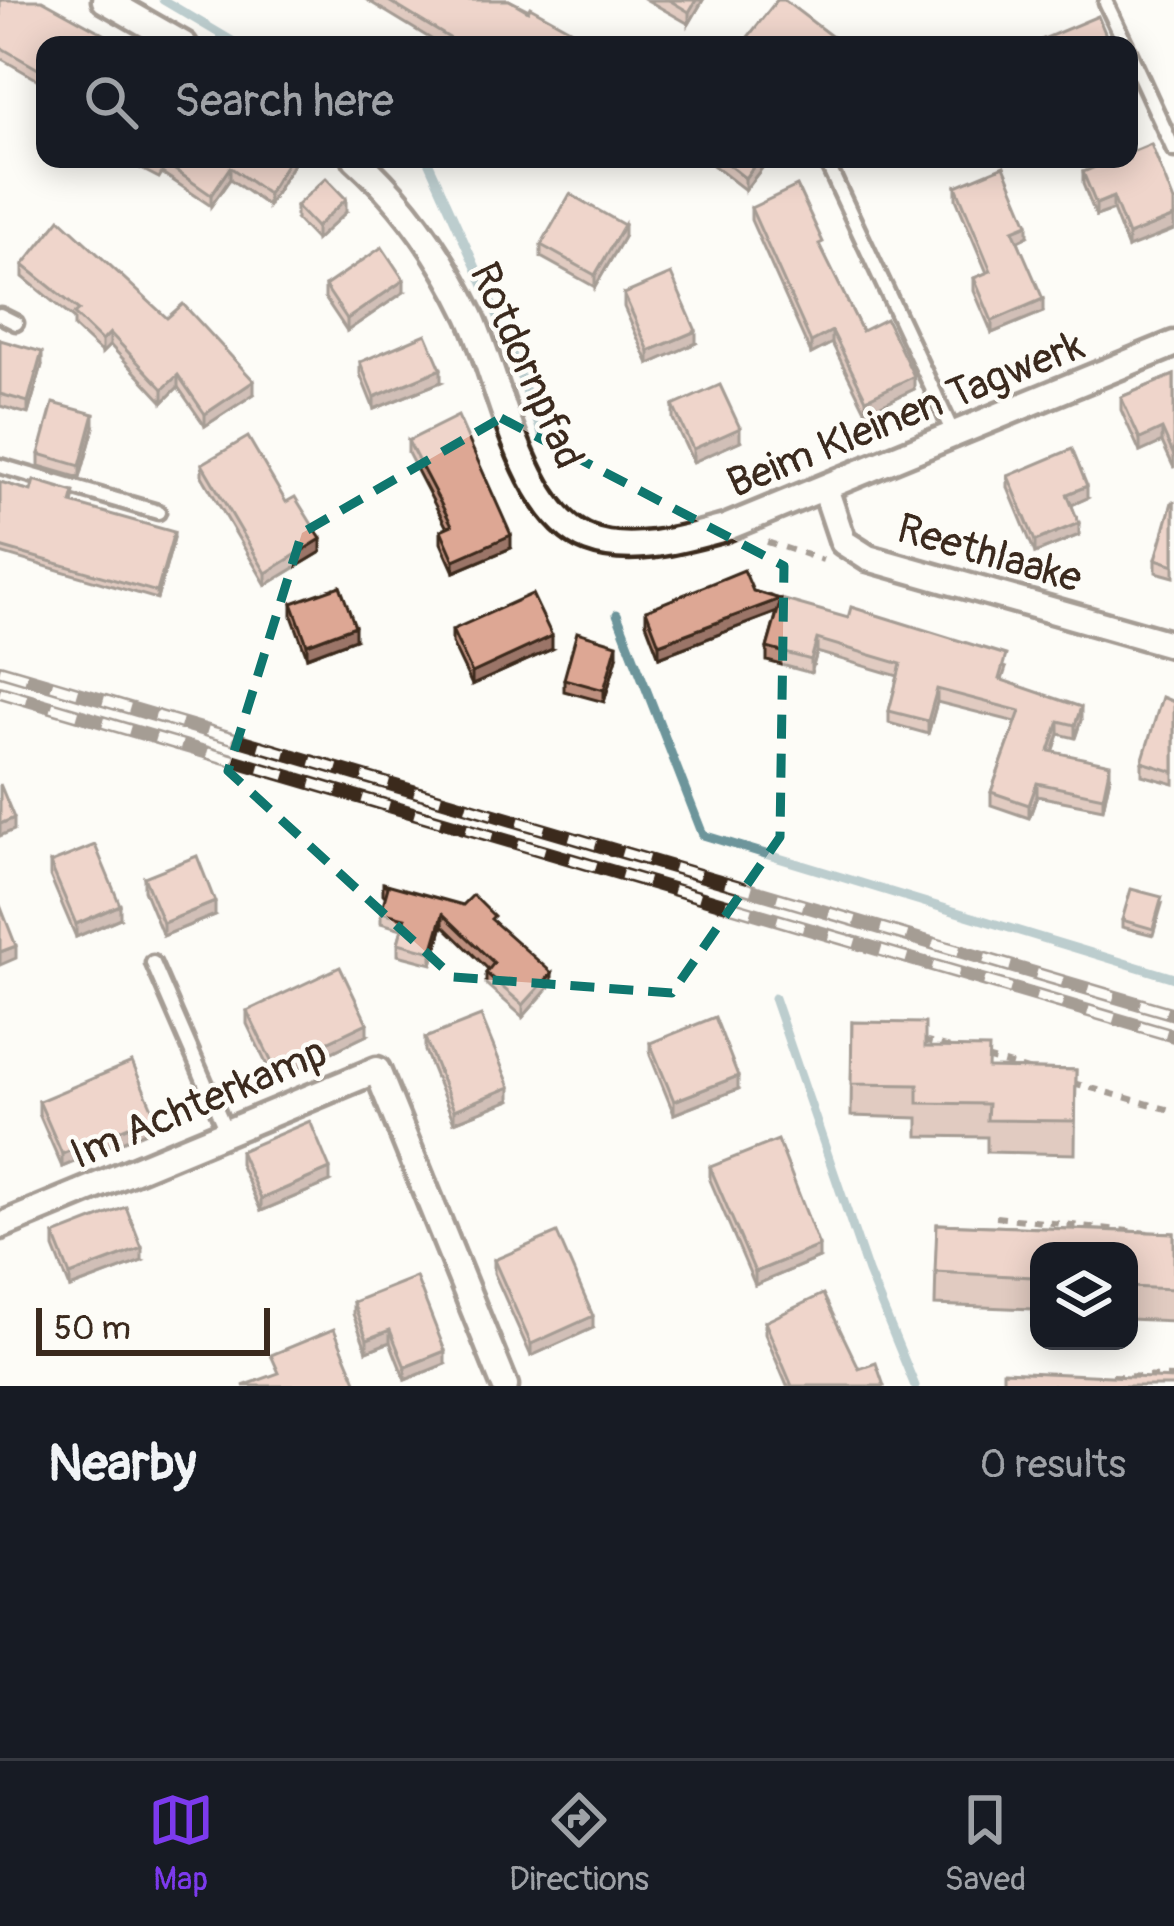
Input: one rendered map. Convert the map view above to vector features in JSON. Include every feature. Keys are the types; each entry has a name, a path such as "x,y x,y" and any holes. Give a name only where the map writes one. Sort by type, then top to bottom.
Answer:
{"street":[{"path":"105,0 168,36"},
{"name":"Rotdornpfad","path":"366,168 393,192 470,315 526,464 551,509 587,539 663,545"},
{"name":"Beim Kleinen Tagwerk","path":"663,545 725,528 1174,344"},
{"name":"Reethlaake","path":"826,488 843,542 868,557 1174,645"},
{"name":"Im Achterkamp","path":"0,1226 377,1070 505,1386"}],"lane":[{"path":"1106,3 1121,36"},
{"path":"1138,73 1174,150"},
{"path":"829,168 954,436"},
{"path":"0,315 16,323"},
{"path":"0,466 158,512"},
{"path":"153,964 226,1132"}],"path":[{"path":"725,528 832,562 868,557"},
{"path":"916,1039 959,1051"},
{"path":"980,1057 1045,1075"},
{"path":"1066,1081 1174,1111"},
{"path":"996,1217 1152,1233"},
{"path":"1108,1376 1174,1378"}],"highlighted area":[{"path":"501,418 784,566 780,837 672,993 453,977 228,771 302,533"}],"building":[{"path":"0,0 42,0 108,36 36,36 36,68 0,47"},
{"path":"387,0 509,0 583,36 446,36"},
{"path":"669,0 696,0 689,12"},
{"path":"777,0 784,0 831,36 749,36"},
{"path":"1098,16 1106,36 1050,36"},
{"path":"1151,144 1174,202 1174,217 1128,235 1113,197 1096,204 1083,172 1138,168 1138,149"},
{"path":"172,168 229,168 211,195"},
{"path":"231,168 284,168 268,194"},
{"path":"732,168 752,168 745,178"},
{"path":"1005,168 1028,224 1013,230 1043,299 992,321 974,278 991,271 956,186"},
{"path":"326,178 346,199 316,227 296,206"},
{"path":"797,186 823,242 819,244 862,331 886,319 914,376 866,399 832,331 811,342 751,208"},
{"path":"570,194 624,225 595,275 541,245"},
{"path":"60,219 167,318 183,304 254,381 205,414 178,375 163,389 110,333 102,341 74,314 79,310 23,265"},
{"path":"382,247 404,280 347,319 325,286"},
{"path":"671,274 696,331 649,351 624,294"},
{"path":"426,334 441,369 374,397 360,362"},
{"path":"0,340 42,352 28,402 0,394"},
{"path":"1174,375 1174,456 1162,429 1140,439 1121,397"},
{"path":"720,385 740,428 693,449 673,406"},
{"path":"53,403 94,414 80,466 39,454"},
{"path":"458,416 511,535 454,560 441,530 452,525 408,441"},
{"path":"248,437 286,502 295,497 321,539 266,573 202,464"},
{"path":"1072,449 1087,486 1067,494 1079,523 1035,541 1008,476"},
{"path":"34,480 74,492 71,503 174,532 157,592 0,547 0,482 31,491"},
{"path":"1174,502 1174,565 1156,559"},
{"path":"744,570 753,591 780,599 659,644 646,610"},
{"path":"340,586 355,626 307,644 292,603"},
{"path":"532,594 552,636 472,673 452,630"},
{"path":"781,599 848,618 851,607 1006,655 999,679 1081,707 1075,725 1059,721 1049,751 1110,764 1103,797 1037,783 1029,805 991,792 1020,711 937,689 928,721 889,711 901,664 817,639 811,660 767,648"},
{"path":"577,632 617,644 604,690 564,679"},
{"path":"1162,697 1174,702 1174,772 1142,762"},
{"path":"0,784 14,818 0,824"},
{"path":"95,845 120,905 76,924 50,863"},
{"path":"197,856 215,902 163,923 144,877"},
{"path":"383,883 463,905 473,895 494,916 491,919 552,973 523,1005 486,973 494,963 443,914 432,952 398,943 405,918 381,912 388,887"},
{"path":"1131,889 1162,897 1153,929 1122,920"},
{"path":"0,905 16,946 0,952"},
{"path":"340,967 367,1023 274,1067 247,1011"},
{"path":"481,1016 510,1087 454,1110 425,1038"},
{"path":"715,1017 738,1076 674,1101 650,1043"},
{"path":"852,1022 925,1023 925,1047 989,1048 988,1068 1076,1070 1075,1121 987,1120 988,1104 918,1103 918,1085 851,1084"},
{"path":"132,1062 155,1115 62,1154 39,1101"},
{"path":"310,1121 330,1169 261,1199 240,1151"},
{"path":"778,1140 819,1246 755,1272 710,1167"},
{"path":"126,1207 142,1248 70,1275 54,1235"},
{"path":"937,1224 1174,1233 1174,1289 1138,1287 1138,1242 1030,1242 1030,1277 935,1272"},
{"path":"557,1233 593,1316 531,1344 494,1260"},
{"path":"416,1277 445,1351 405,1367 390,1330 367,1339 353,1302"},
{"path":"823,1294 859,1369 876,1363 884,1386 792,1386 765,1322"},
{"path":"334,1329 358,1386 243,1386 279,1373 271,1355"},
{"path":"1003,1371 1174,1379 1174,1386 1003,1386"}],"waterway":[{"path":"163,0 224,36"},
{"path":"431,168 499,319 543,437"},
{"path":"617,614 703,835 1174,978"},
{"path":"774,998 868,1272 915,1386"}],"railway":[{"path":"0,670 1174,1014"},
{"path":"0,692 1174,1036"}]}
